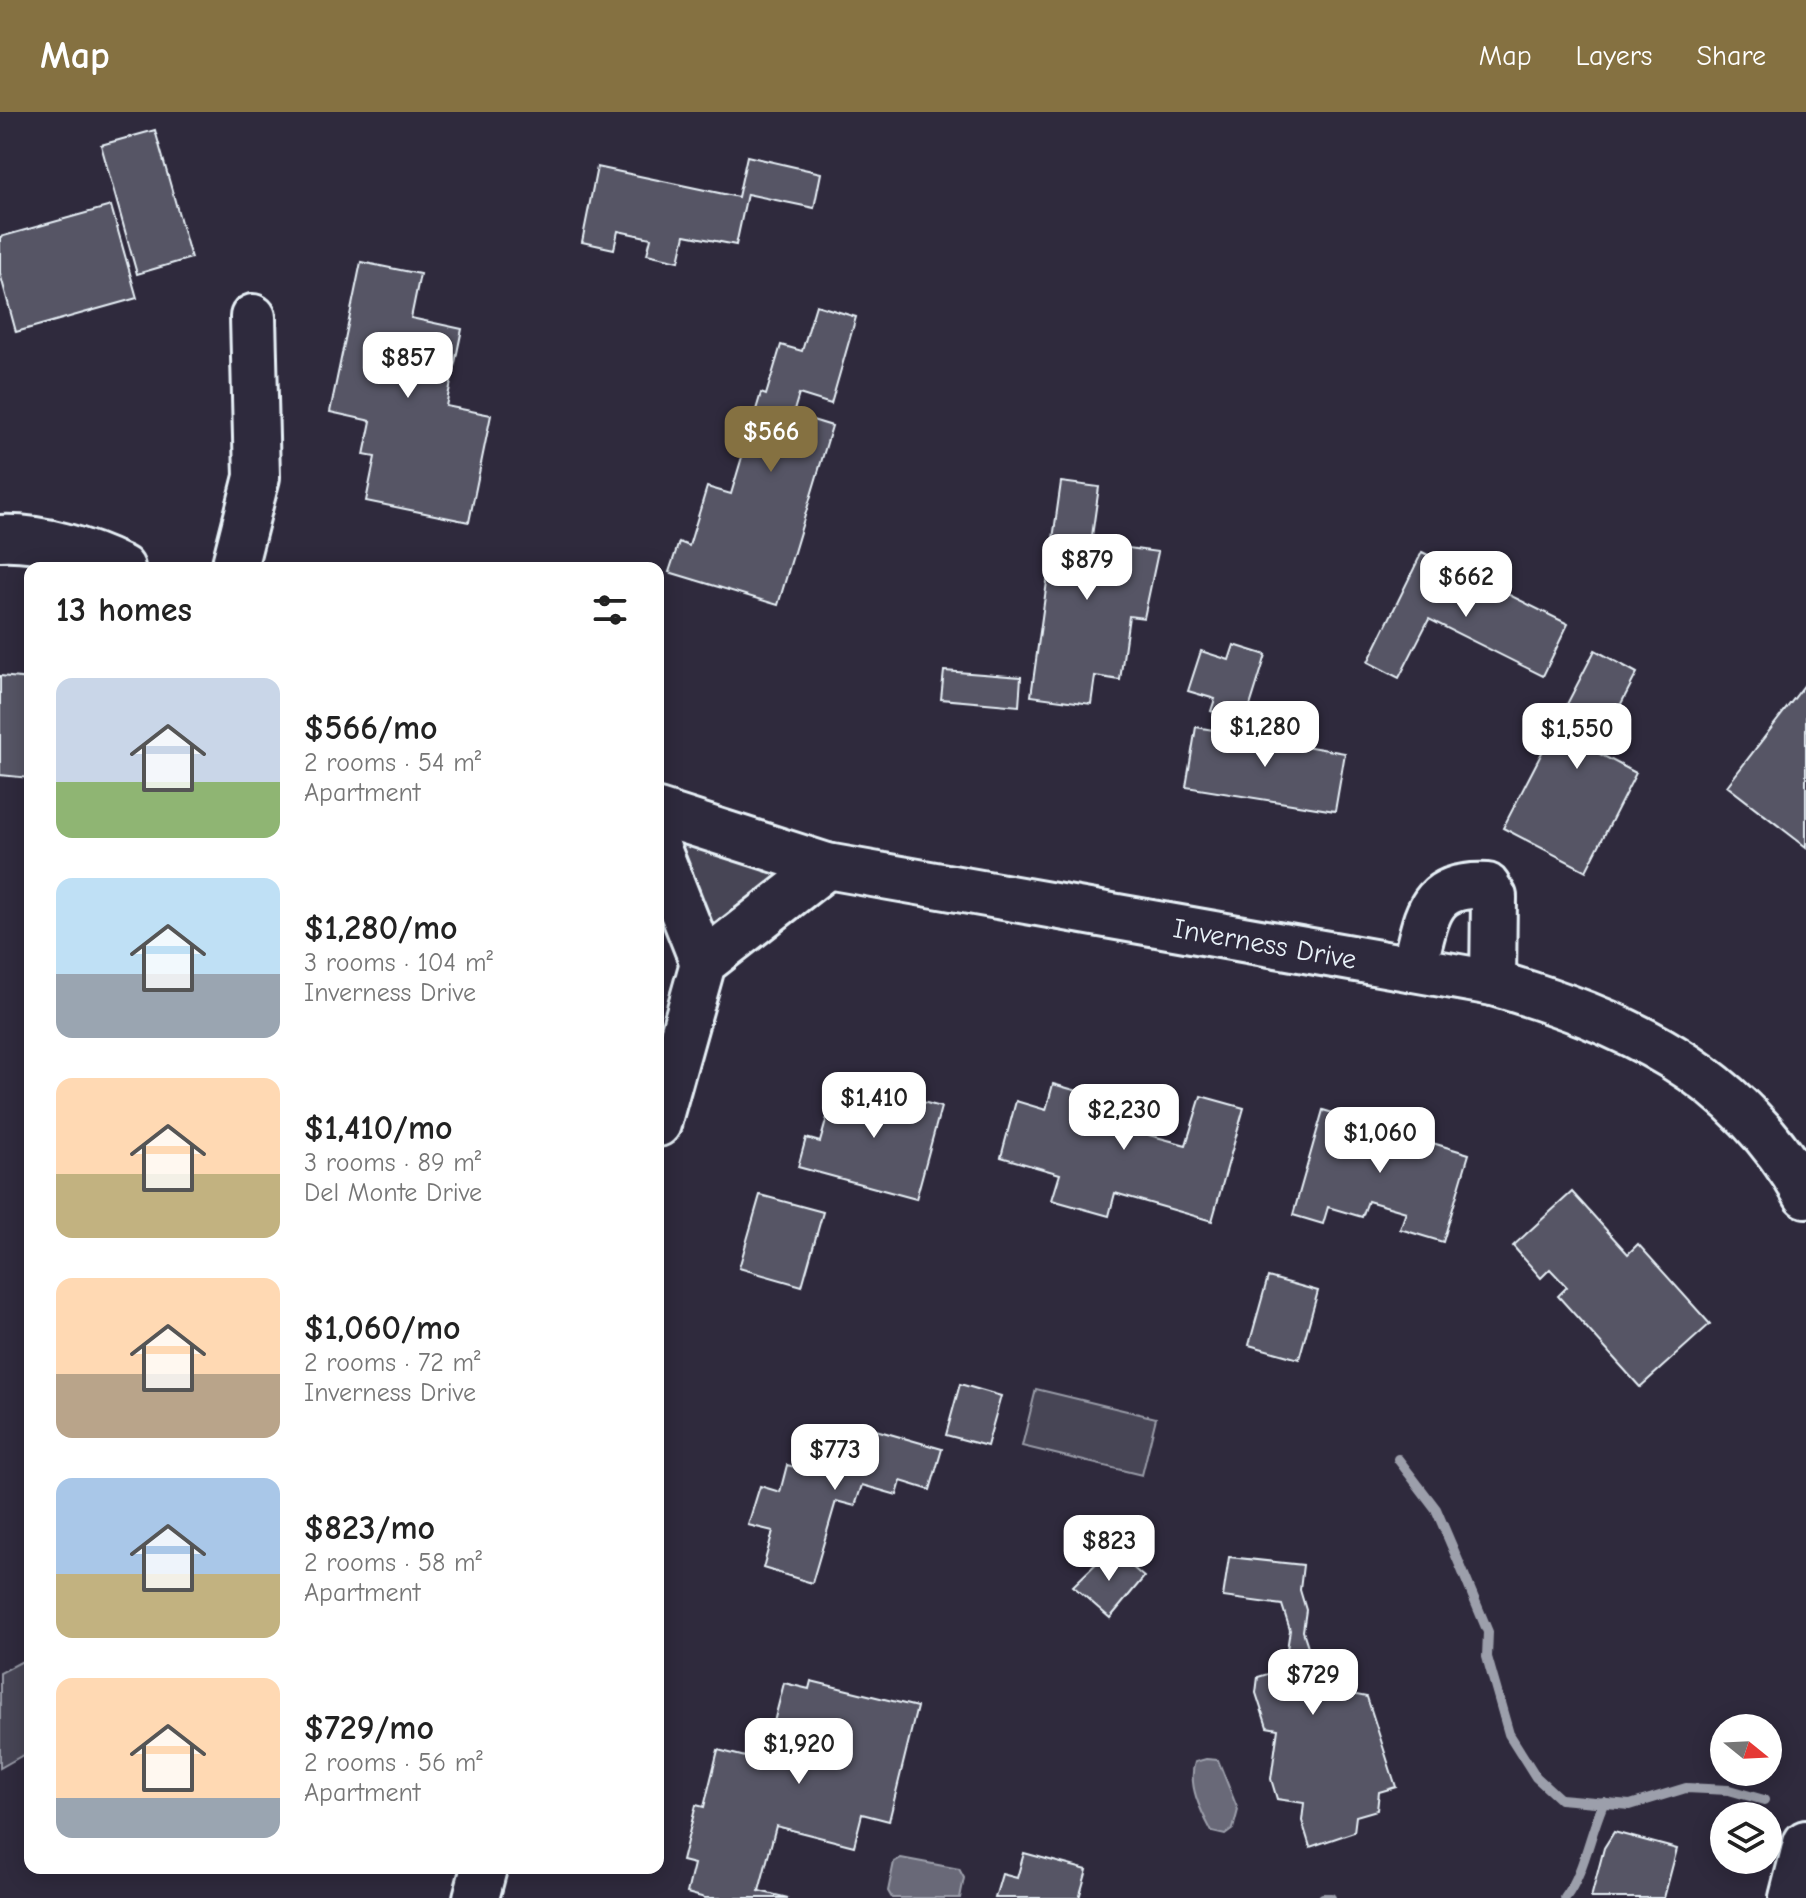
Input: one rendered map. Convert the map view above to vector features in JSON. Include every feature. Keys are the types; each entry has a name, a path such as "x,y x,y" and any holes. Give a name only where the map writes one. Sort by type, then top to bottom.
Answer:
{"street":[{"path":"236,562 257,477 253,317"},
{"path":"0,538 18,537 109,562"},
{"name":"Inverness Drive","path":"664,814 827,866 1493,983 1571,1006 1643,1037 1704,1076 1756,1124 1806,1195"},
{"path":"664,864 703,963"},
{"path":"664,1103 703,963 827,866"},
{"path":"1413,969 1433,902 1458,885 1487,886 1494,897 1493,983"},
{"path":"1792,1898 1806,1843"},
{"path":"476,1898 482,1874"}],"shaded area":[{"path":"690,840 768,865 779,874 776,891 711,931 676,860 681,844"},
{"path":"1036,1389 1156,1418 1142,1475 1022,1446"},
{"path":"24,1660 24,1754 0,1768 0,1673"}],"water":[{"path":"1218,1760 1238,1810 1233,1829 1225,1835 1212,1832 1194,1789 1195,1762"},
{"path":"901,1858 959,1869 964,1878 960,1898 892,1898 888,1891 894,1862"}],"building":[{"path":"155,130 191,258 137,274 101,145"},
{"path":"747,156 821,173 814,208 747,194 736,245 685,235 679,261 647,254 651,238 618,231 614,249 582,242 597,167 738,197"},
{"path":"111,206 137,298 16,332 0,273 0,237"},
{"path":"361,262 420,274 411,318 462,329 446,406 491,415 469,522 366,501 375,457 364,455 371,421 330,412"},
{"path":"816,305 856,317 831,404 799,394 793,414 832,426 778,605 669,572 679,542 689,546 707,487 731,494 761,393 766,395 781,345 802,351"},
{"path":"1061,482 1099,487 1091,543 1158,552 1144,618 1129,616 1120,680 1095,676 1091,704 1031,696"},
{"path":"1422,552 1568,624 1543,676 1429,619 1399,678 1368,662"},
{"path":"1234,645 1266,655 1245,722 1211,711 1215,699 1188,691 1201,651 1229,660"},
{"path":"1595,650 1637,673 1596,752 1636,773 1586,871 1503,828"},
{"path":"944,671 1021,677 1019,706 941,699"},
{"path":"0,676 24,678 24,777 0,775"},
{"path":"1806,683 1806,847 1727,786"},
{"path":"1196,727 1345,753 1335,811 1186,787"},
{"path":"838,1079 941,1107 916,1199 798,1167 806,1138 820,1142"},
{"path":"1053,1084 1155,1113 1149,1135 1186,1145 1201,1096 1244,1108 1212,1221 1115,1193 1109,1216 1052,1200 1060,1174 1001,1157 1016,1101 1046,1110"},
{"path":"1323,1110 1469,1154 1443,1242 1400,1229 1406,1212 1368,1201 1362,1217 1328,1207 1323,1224 1293,1215"},
{"path":"1572,1192 1628,1254 1638,1244 1710,1324 1640,1387 1558,1296 1567,1287 1550,1269 1541,1278 1513,1246"},
{"path":"760,1195 823,1212 802,1286 739,1268"},
{"path":"1268,1277 1318,1291 1299,1359 1249,1345"},
{"path":"960,1384 1001,1396 987,1446 946,1435"},
{"path":"855,1424 942,1449 930,1490 901,1481 897,1495 862,1485 855,1506 836,1501 812,1583 763,1568 773,1531 748,1525 760,1486 780,1492 787,1465 810,1471 822,1432 850,1441"},
{"path":"1111,1549 1144,1577 1110,1618 1073,1586"},
{"path":"1229,1557 1303,1565 1300,1590 1306,1610 1303,1631 1313,1662 1337,1665 1346,1693 1367,1697 1396,1787 1379,1792 1377,1810 1356,1816 1354,1832 1310,1847 1302,1821 1304,1803 1277,1799 1271,1779 1278,1729 1267,1727 1256,1693 1258,1677 1284,1669 1290,1630 1282,1605 1223,1597"},
{"path":"811,1681 917,1707 889,1821 862,1814 854,1846 776,1826 759,1891 788,1898 705,1898 687,1893 694,1864 682,1861 696,1805 704,1807 718,1750 777,1765 787,1725 774,1722 784,1683 809,1689"},
{"path":"1614,1832 1677,1849 1664,1898 1591,1898 1604,1848"},
{"path":"1024,1853 1087,1870 1079,1898 995,1898 1002,1874 1017,1878"}],"waterway":[{"path":"1398,1459 1436,1509 1488,1632 1487,1657 1509,1734 1536,1777 1560,1799 1630,1805 1686,1788 1729,1790 1764,1800"},
{"path":"1565,1898 1582,1865 1604,1802"},
{"path":"1323,1898 1331,1898"}]}
